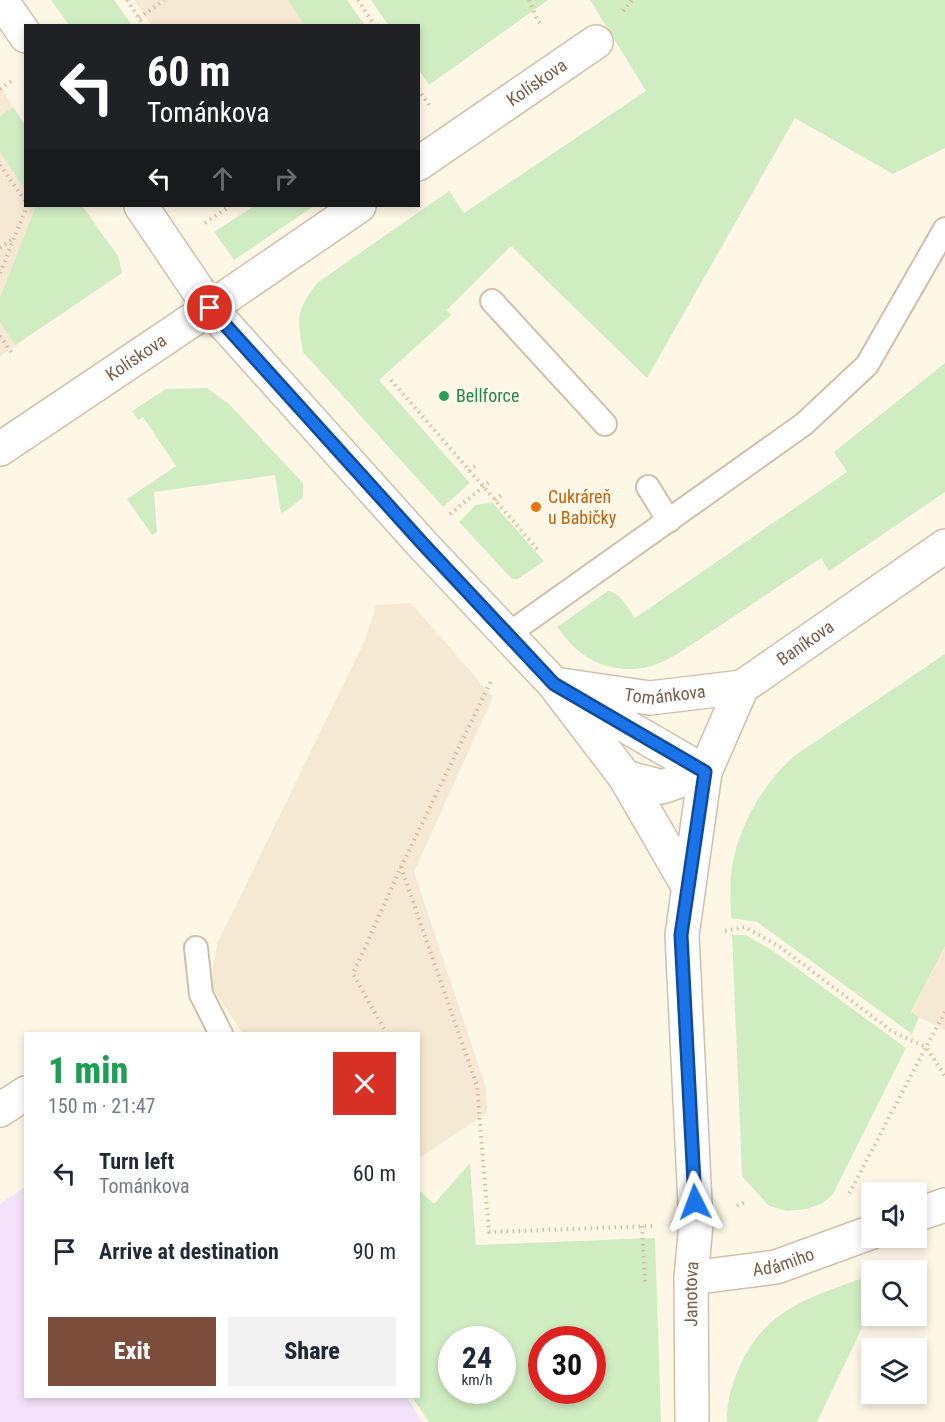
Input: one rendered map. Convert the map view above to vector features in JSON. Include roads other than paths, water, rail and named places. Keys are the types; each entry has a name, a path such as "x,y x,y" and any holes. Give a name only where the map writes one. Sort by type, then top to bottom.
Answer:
{"street":[{"path":"1,0 24,33"},
{"name":"Kolískova","path":"420,163 596,42"},
{"name":"Tománkova","path":"142,207 210,308 415,536 554,684 625,777 688,886"},
{"name":"Kolískova","path":"0,449 358,207"},
{"name":"Baníkova","path":"742,687 945,546"},
{"name":"Tománkova","path":"554,684 650,698 742,687"},
{"name":"Tománkova","path":"554,684 705,772"},
{"path":"625,777 662,787 705,772 742,687"},
{"name":"Janotova","path":"692,1422 691,1278 696,1224 681,935 705,772"},
{"path":"0,1110 24,1095"},
{"path":"927,1211 945,1205"},
{"name":"Adámiho","path":"691,1278 776,1267 861,1236"}],"lane":[{"path":"507,635 804,424 867,365 945,229"},
{"path":"492,301 605,424"},
{"path":"648,487 669,521"},
{"path":"196,948 201,994 220,1032"}],"place":[{"name":"Bellforce","path":"444,396"},
{"name":"Cukráreň u Babičky","path":"536,507"}]}
